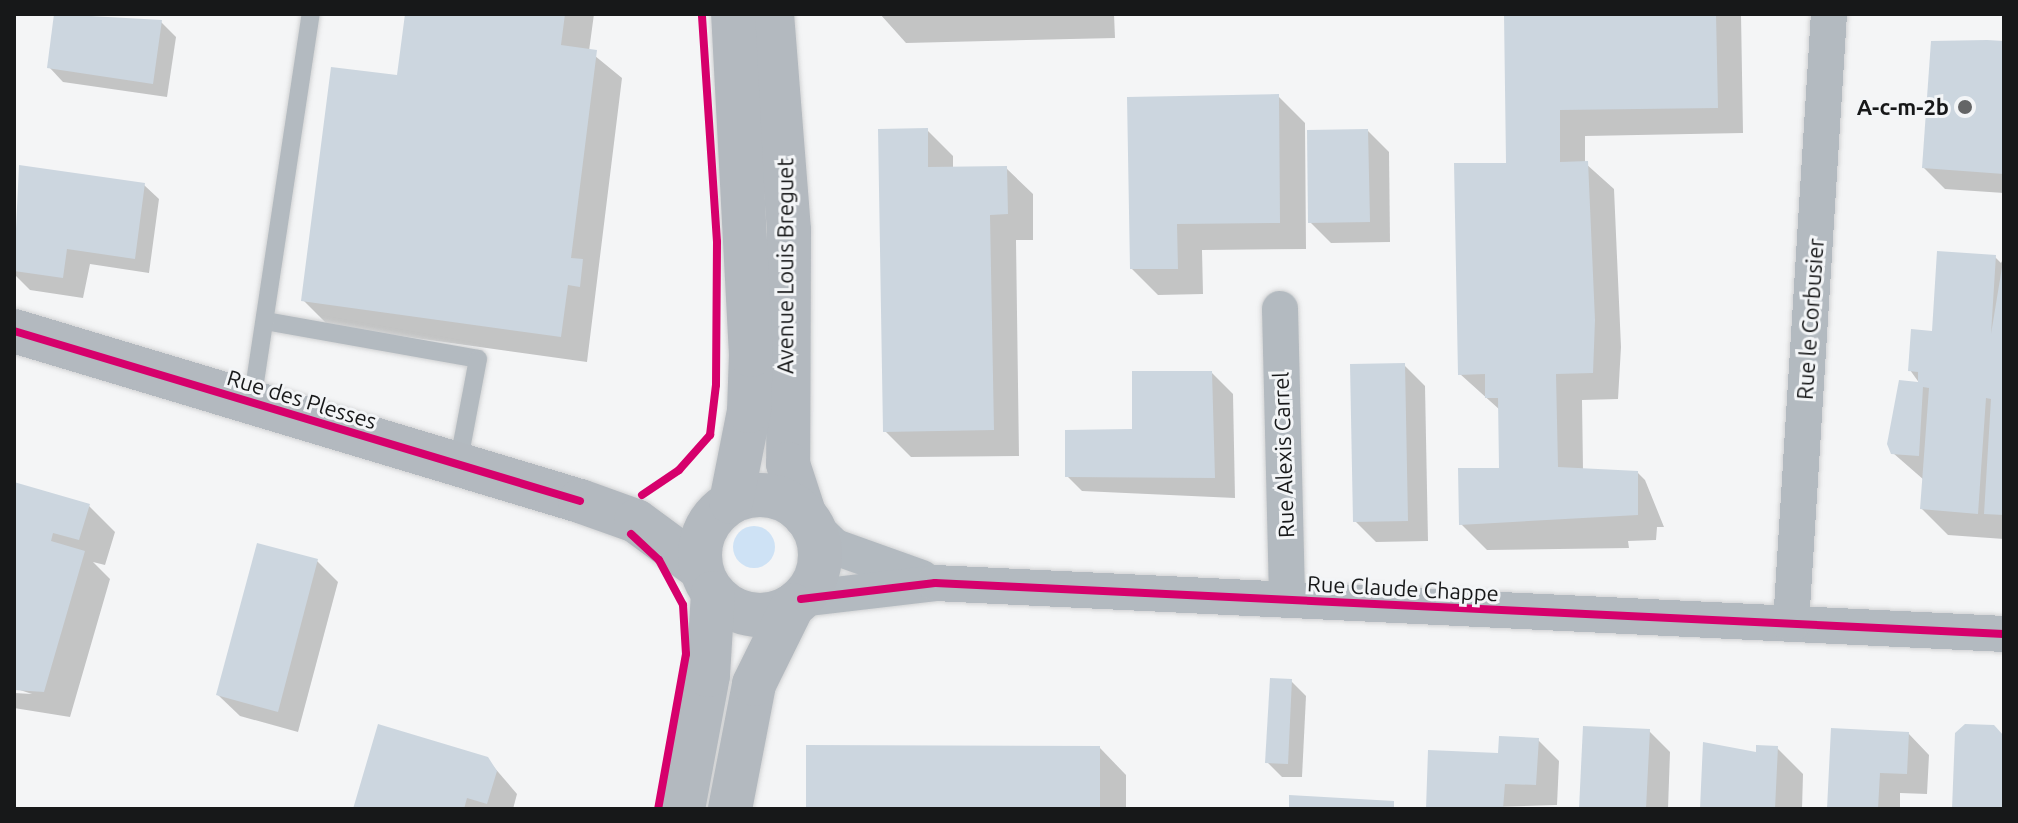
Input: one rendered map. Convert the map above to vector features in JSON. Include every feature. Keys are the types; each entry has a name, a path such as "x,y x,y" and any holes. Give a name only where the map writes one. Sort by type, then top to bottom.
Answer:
{"street":[{"name":"Avenue Louis Breguet","path":"728,504 749,411 751,355 733,14"},
{"name":"Avenue Louis Breguet","path":"772,14 789,230 788,464 808,520"},
{"name":"Rue le Corbusier","path":"1791,624 1829,14"},
{"name":"Rue Alexis Carrel","path":"1280,309 1287,600"},
{"name":"Rue des Plesses","path":"14,331 580,501 636,521 707,581"},
{"path":"683,809 714,630 704,534 728,504 770,496 808,520 820,555 754,684 730,809"},
{"name":"Rue des Plesses","path":"580,501 669,512 728,504"},
{"name":"Rue Claude Chappe","path":"808,520 835,547 935,583"},
{"path":"707,581 760,615 797,602"},
{"name":"Rue Claude Chappe","path":"797,602 935,583 2004,634"}],"lane":[{"path":"252,402 311,14"},
{"path":"265,321 478,359 458,465"}],"shaded area":[{"path":"754,526 769,532 775,547 769,562 754,568 739,562 733,547 739,532"}],"building":[{"path":"54,14 162,20 153,84 47,68"},
{"path":"405,14 565,14 561,45 597,50 571,258 583,259 580,287 568,285 561,337 301,301 331,67 397,75"},
{"path":"1504,14 1716,14 1718,108 1560,110 1560,162 1588,161 1595,320 1593,373 1556,374 1558,467 1638,471 1638,515 1459,525 1458,468 1499,468 1498,398 1485,398 1485,374 1458,375 1454,163 1506,163"},
{"name":"A-c-m-2b","path":"1931,41 2004,41 2004,174 1922,168"},
{"path":"1279,94 1280,223 1177,224 1178,269 1130,269 1127,97"},
{"path":"928,128 928,167 1007,166 1008,214 990,215 994,430 883,432 878,129"},
{"path":"1368,129 1370,222 1308,223 1307,130"},
{"path":"19,165 145,183 135,259 67,249 63,278 14,271"},
{"path":"1937,251 1996,255 1991,334 2004,255 2004,515 1984,514 1991,399 1986,398 1978,514 1920,509 1929,388 1923,387 1919,456 1891,454 1887,444 1899,380 1918,382 1918,372 1908,371 1911,329 1932,331"},
{"path":"1405,363 1408,521 1353,522 1350,364"},
{"path":"1132,371 1212,371 1215,478 1065,477 1065,430 1132,429"},
{"path":"14,482 90,504 79,540 53,533 51,541 85,551 44,692 14,690"},
{"path":"257,543 318,559 278,712 216,695"},
{"path":"1270,678 1292,679 1288,764 1265,763"},
{"path":"378,724 488,757 497,771 487,804 467,798 464,809 353,809"},
{"path":"1965,724 1994,725 2004,736 2004,809 1952,809 1955,733"},
{"path":"1583,726 1650,729 1646,809 1579,809"},
{"path":"1831,728 1909,732 1907,774 1880,773 1878,809 1827,809"},
{"path":"1499,736 1539,738 1536,785 1505,784 1503,809 1426,809 1428,750 1498,753"},
{"path":"1703,742 1756,752 1756,745 1778,746 1775,809 1700,809"},
{"path":"806,745 1100,746 1100,809 806,809"},
{"path":"1289,795 1394,801 1394,809 1289,809"}],"cycle path":[{"path":"642,495 679,470 710,435 716,385 717,242 702,14"},
{"path":"14,331 580,501"},
{"path":"631,534 659,560 683,605 686,654 658,809"},
{"path":"801,599 935,583 2004,634"}],"place":[{"name":"A-c-m-2b","path":"1965,107"}]}
